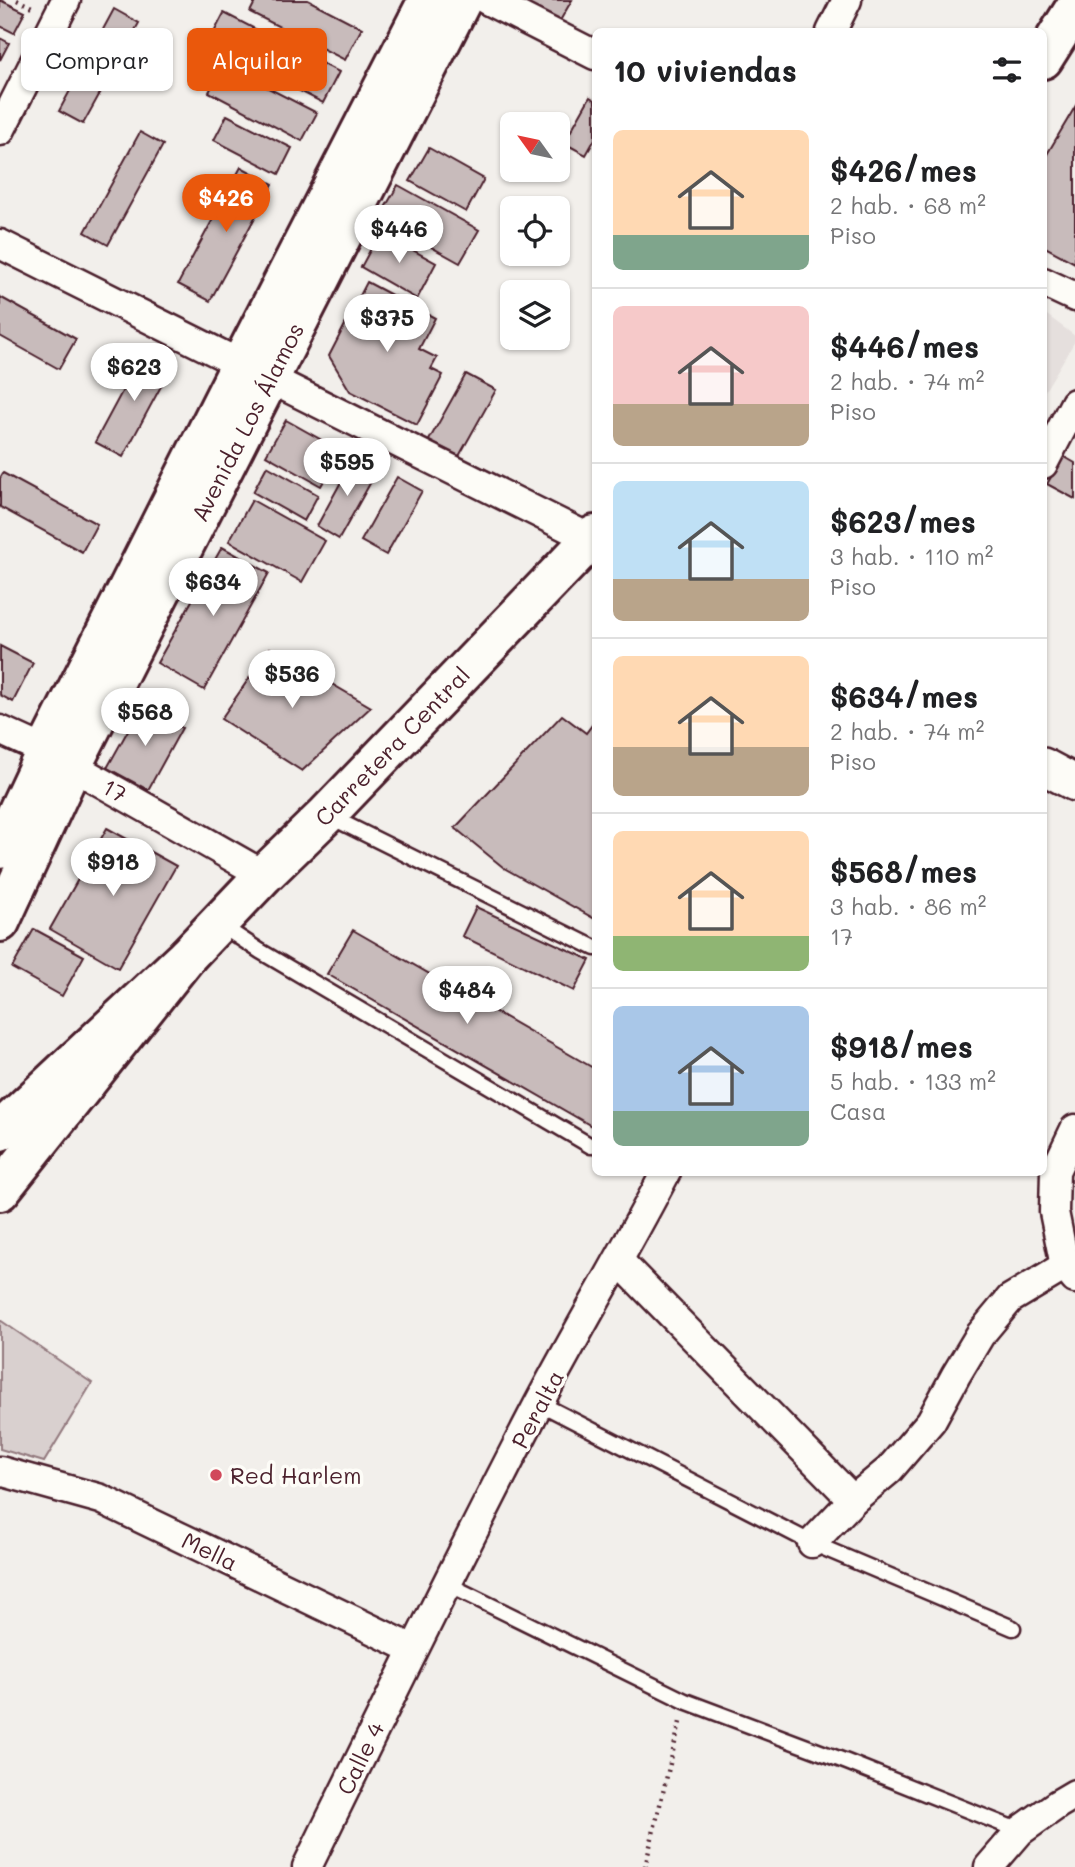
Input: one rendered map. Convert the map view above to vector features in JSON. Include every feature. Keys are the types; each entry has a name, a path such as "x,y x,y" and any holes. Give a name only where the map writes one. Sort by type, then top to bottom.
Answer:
{"main road":[{"name":"Avenida Los Álamos","path":"0,849 59,759 255,371 428,0"},
{"name":"Avenida Los Álamos","path":"255,371 461,0"},
{"path":"1047,54 1075,8"},
{"name":"Carretera Central","path":"0,1131 187,956 592,538"},
{"name":"Avenida Los Álamos","path":"0,922 59,759"},
{"name":"Carretera Central","path":"2,1185 187,956"}],"street":[{"path":"0,131 66,0"},
{"path":"487,0 592,53"},
{"path":"833,28 847,0"},
{"path":"0,244 592,535"},
{"path":"1047,284 1075,297"},
{"path":"1047,456 1075,403"},
{"name":"17","path":"0,730 59,759 264,875"},
{"path":"1047,768 1075,783"},
{"path":"812,1543 853,1500 889,1470 932,1421 980,1335 1010,1299 1070,1272 1055,1212 1055,1171 1075,1129"},
{"name":"Peralta","path":"413,1649 539,1403 664,1176"},
{"path":"619,1261 853,1500"},
{"name":"Mella","path":"0,1471 101,1499 413,1649"},
{"name":"Calle 4","path":"307,1867 413,1649"},
{"path":"989,1867 1020,1831 1075,1794"}],"lane":[{"path":"326,815 592,947"},
{"path":"218,924 591,1146"},
{"path":"539,1403 812,1543 1013,1628"},
{"path":"446,1584 685,1701 1020,1831"}],"path":[{"path":"645,1867 685,1701"}],"shaded area":[{"path":"1047,315 1075,336 1075,341 1047,387"},
{"path":"0,1320 92,1383 44,1462 0,1449"}],"building":[{"path":"0,0 25,12 14,33 0,26"},
{"path":"256,0 308,0 362,28 345,60 327,51 327,28 282,28 250,12"},
{"path":"510,0 572,0 557,26"},
{"path":"114,9 139,23 136,28 104,28"},
{"path":"224,13 253,28 216,28"},
{"path":"0,38 9,43 0,60"},
{"path":"327,66 339,72 323,103 300,91 327,91"},
{"path":"70,91 101,91 83,124 59,111"},
{"path":"274,91 317,113 302,141 209,92"},
{"path":"590,97 592,144 586,155 570,146 570,132"},
{"path":"1075,107 1075,263 1047,248 1047,154"},
{"path":"227,115 292,148 279,174 214,140"},
{"path":"140,132 163,145 108,245 85,232"},
{"path":"429,148 484,179 466,212 410,181"},
{"path":"241,167 273,184 210,301 178,284"},
{"path":"398,185 479,230 460,263 379,218"},
{"path":"380,232 436,263 417,299 361,267"},
{"path":"367,282 435,318 419,349 437,358 431,369 443,375 417,425 350,391 329,356"},
{"path":"0,297 76,339 59,369 0,336"},
{"path":"145,349 173,364 123,457 95,442"},
{"path":"466,374 496,390 458,458 428,442"},
{"path":"286,420 341,451 321,486 266,455"},
{"path":"1063,456 1075,463 1075,499 1047,484"},
{"path":"354,458 377,471 339,539 317,526"},
{"path":"267,466 318,495 304,521 253,492"},
{"path":"3,473 97,524 82,552 0,507 0,478"},
{"path":"397,477 422,491 386,555 361,541"},
{"path":"252,500 325,541 302,582 229,541"},
{"path":"222,547 269,573 204,690 157,663"},
{"path":"0,646 33,663 13,702 0,695"},
{"path":"270,648 371,707 302,771 221,719"},
{"path":"142,705 182,728 148,790 107,768"},
{"path":"562,715 586,733 592,725 592,917 504,868 455,828"},
{"path":"107,828 176,866 118,968 50,929"},
{"path":"476,907 590,960 574,991 462,936"},
{"path":"34,929 84,956 62,996 12,968"},
{"path":"353,930 592,1067 592,1126 327,974"}],"place":[{"name":"Red Harlem","path":"216,1475"}]}
